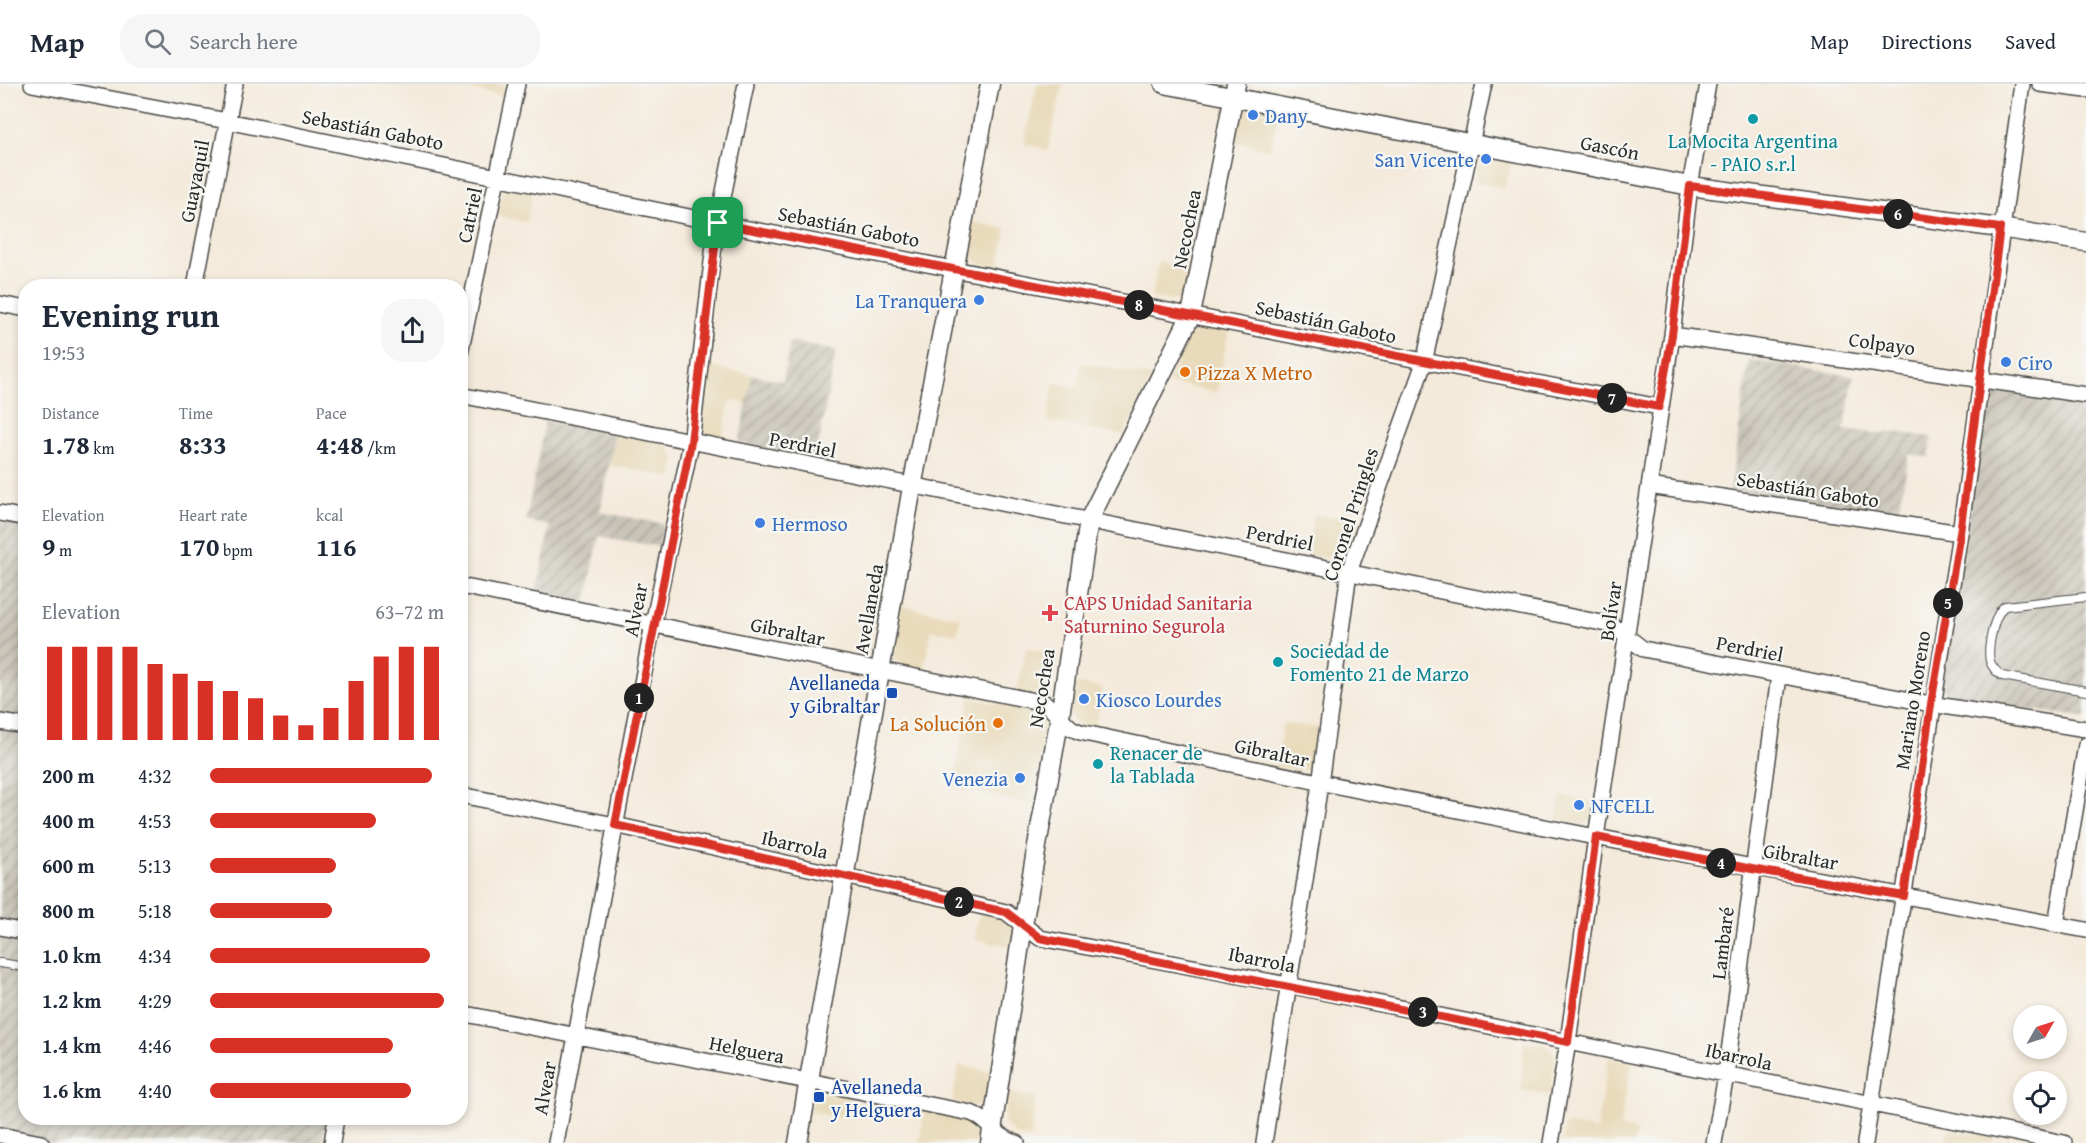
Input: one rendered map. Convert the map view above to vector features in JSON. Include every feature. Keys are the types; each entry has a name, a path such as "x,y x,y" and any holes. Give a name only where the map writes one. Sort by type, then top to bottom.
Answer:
{"street":[{"name":"Sebastián Gaboto","path":"32,84 499,176 718,223 955,267 1424,363 1659,407"},
{"name":"Guayaquil","path":"196,279 235,84"},
{"name":"Catriel","path":"468,317 517,84"},
{"name":"Alvear","path":"556,1143 653,624 691,442 718,223 746,84"},
{"name":"Avellaneda","path":"798,1143 912,487 990,84"},
{"name":"Gascón","path":"1164,84 1235,91 1473,143 1690,186 2000,228 2086,242"},
{"name":"Coronel Pringles","path":"1264,1143 1320,784 1349,572 1424,363 1484,84"},
{"name":"Bolívar","path":"1551,1143 1568,1042 1659,407 1672,335 1690,186 1708,84"},
{"name":"Mariano Moreno","path":"1865,1143 1904,896 1931,704 1960,533 2000,228 2022,84"},
{"path":"2040,84 2086,90"},
{"name":"Necochea","path":"991,1136 1023,925 1060,716 1089,520 1191,315 1235,91"},
{"path":"0,304 18,307"},
{"name":"Colpayo","path":"1672,335 2086,395"},
{"name":"Perdriel","path":"468,397 1612,625 1643,649 1931,704 2086,729"},
{"name":"Sebastián Gaboto","path":"1649,486 1960,533"},
{"path":"0,513 18,516"},
{"name":"Gibraltar","path":"468,588 653,624 880,673 1045,704 1071,728 1080,732 1320,784 1752,869 2086,930"},
{"name":"Lambaré","path":"1714,1143 1726,1075 1779,676"},
{"path":"0,722 18,725"},
{"path":"2056,924 2086,745"},
{"name":"Ibarrola","path":"468,797 615,825 1006,912 1040,938 1288,985 2064,1143"},
{"path":"0,927 18,930"},
{"name":"Helguera","path":"468,1015 971,1113 991,1136 1017,1143"},
{"path":"332,1143 335,1125"},
{"path":"0,1135 41,1143"}],"lane":[{"path":"2086,597 2005,606 1995,616 1989,659 1993,668 2002,676 2086,691"},
{"path":"0,963 18,966"}],"shaded area":[{"path":"444,84 505,84 502,96"},
{"path":"1037,84 1063,84 1048,150 1024,144"},
{"path":"1243,107 1279,112 1270,150 1232,141 1239,111"},
{"path":"1484,153 1512,158 1505,188 1474,182 1480,157"},
{"path":"509,187 533,193 526,222 497,216 503,190"},
{"path":"971,222 1006,229 999,268 980,265 968,252"},
{"path":"1159,261 1191,269 1186,294 1179,301 1151,298"},
{"path":"1206,325 1229,329 1217,393 1169,382 1187,338"},
{"path":"790,342 836,351 816,458 739,443 752,375 783,381"},
{"path":"1749,360 1854,376 1844,430 1886,434 1887,431 1932,437 1929,458 1909,454 1898,517 1730,491"},
{"path":"1081,363 1152,377 1123,435 1047,421 1054,383 1077,387"},
{"path":"707,366 752,375 747,403 730,400 722,440 706,433 703,425"},
{"path":"1987,386 2086,401 2086,718 1955,698 1945,694 1942,685"},
{"path":"545,421 615,434 600,512 664,524 660,547 599,536 586,603 537,593 550,526 526,521"},
{"path":"615,434 666,444 675,458 673,478 609,465"},
{"path":"1314,514 1360,520 1345,557 1332,559 1308,554"},
{"path":"0,520 18,523 18,1125 326,1125 322,1143 0,1143"},
{"path":"901,606 960,617 958,634 931,630 924,672 905,668 894,658"},
{"path":"1026,648 1058,654 1050,691 1041,697 1017,692"},
{"path":"1075,683 1103,688 1095,730 1082,727 1074,721 1070,712"},
{"path":"970,698 1038,712 1045,721 1047,726 1032,805 952,787"},
{"path":"1283,723 1318,728 1313,761 1306,770 1276,767"},
{"path":"1561,795 1594,802 1591,819 1583,824 1557,819"},
{"path":"980,911 1007,920 1015,930 1014,948 975,939"},
{"path":"1524,1042 1546,1045 1555,1055 1551,1095 1521,1090"},
{"path":"1609,1057 1632,1062 1620,1127 1637,1131 1634,1143 1561,1143 1565,1124 1596,1130"},
{"path":"959,1065 994,1072 990,1094 981,1105 975,1107 952,1102"},
{"path":"824,1092 851,1096 847,1119 810,1111 811,1105"},
{"path":"1007,1092 1036,1097 1030,1138 1016,1135 1004,1123"},
{"path":"925,1110 973,1120 982,1131 981,1143 919,1143"},
{"path":"1948,1129 1994,1137 1993,1143 1945,1143"}],"place":[{"name":"Dany","path":"1253,115"},
{"name":"La Mocita Argentina - PAIO s.r.l","path":"1753,119"},
{"name":"San Vicente","path":"1486,159"},
{"name":"La Tranquera","path":"979,300"},
{"name":"Ciro","path":"2006,362"},
{"name":"Pizza X Metro","path":"1185,372"},
{"name":"Hermoso","path":"760,523"},
{"name":"CAPS Unidad Sanitaria Saturnino Segurola","path":"1050,613"},
{"name":"Sociedad de Fomento 21 de Marzo","path":"1278,662"},
{"name":"Avellaneda y Gibraltar","path":"892,693"},
{"name":"Kiosco Lourdes","path":"1084,699"},
{"name":"La Solución","path":"998,723"},
{"name":"Renacer de la Tablada","path":"1098,764"},
{"name":"Venezia","path":"1020,778"},
{"name":"NFCELL","path":"1579,805"},
{"name":"Avellaneda y Helguera","path":"819,1097"}],"route":[{"path":"1690,186 2000,228 1960,533 1931,704 1904,896 1752,869 1596,837 1568,1042 1288,985 1040,938 1006,912 615,825 653,624 691,442 718,223 981,272 1424,363 1659,407 1672,335 1690,186"}]}
